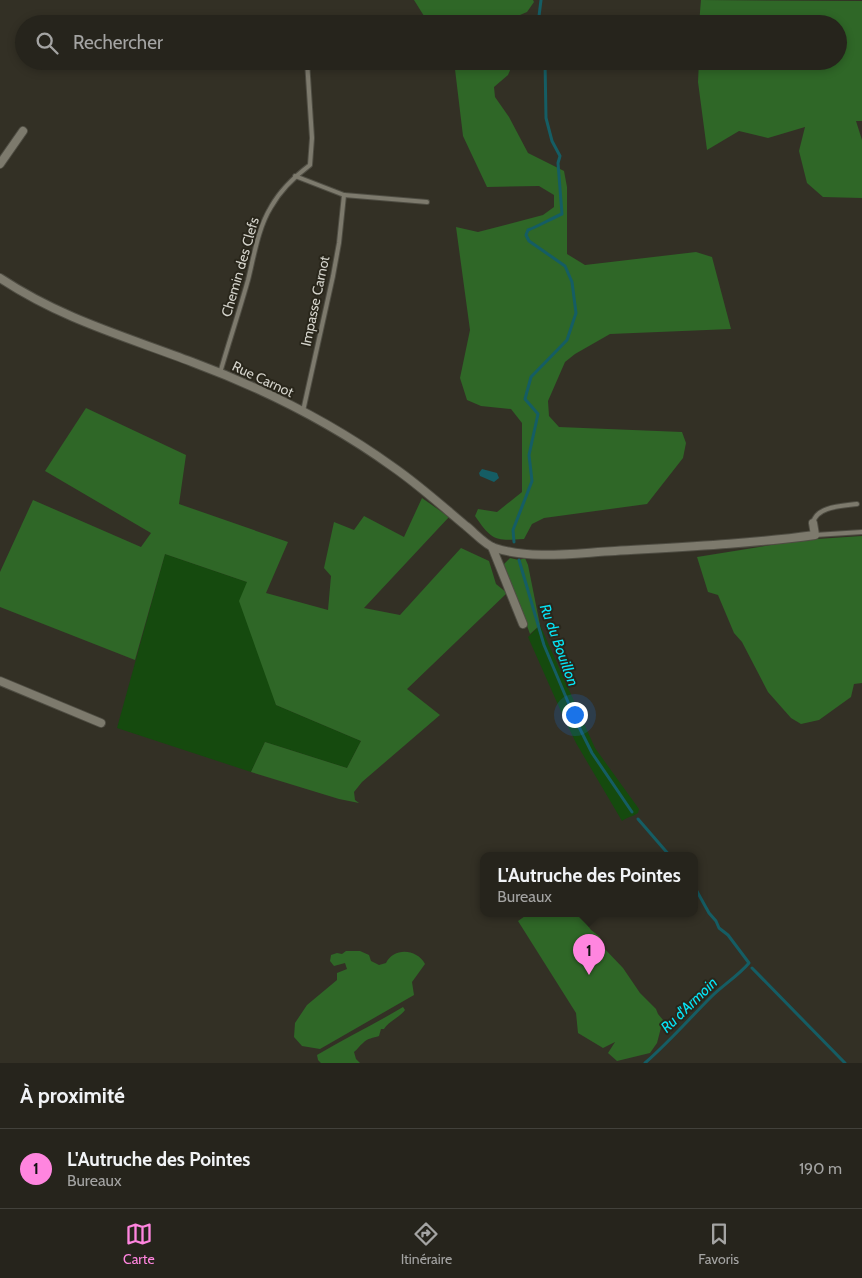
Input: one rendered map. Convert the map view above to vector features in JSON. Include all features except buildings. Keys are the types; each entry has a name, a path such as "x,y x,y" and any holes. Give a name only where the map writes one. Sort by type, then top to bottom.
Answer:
{"street":[{"path":"0,164 23,131"},
{"name":"Rue Carnot","path":"0,278 26,295 58,312 220,373 303,412 393,467 492,547"},
{"path":"492,547 518,553 555,554 708,546 815,535 813,523"},
{"path":"492,547 522,624"},
{"path":"0,681 101,723"}],"lane":[{"name":"Chemin des Clefs","path":"220,373 236,324 263,224 270,208 283,188 310,165 312,138 308,70"},
{"path":"295,176 344,195 427,202"},
{"name":"Impasse Carnot","path":"303,412 333,276 339,243 344,195"},
{"path":"813,523 821,511 857,504"},
{"path":"815,535 862,532"}],"green space":[{"path":"414,0 533,0 534,2 527,12 520,15 423,15"},
{"path":"701,0 862,1 862,121 856,121 862,140 862,198 823,197 807,183 799,151 805,127 768,138 739,131 707,150 698,82 699,70 847,70 847,15 700,15"},
{"path":"455,70 510,70 508,75 494,87 495,97 509,117 528,153 564,171 567,187 567,254 585,265 696,252 712,257 731,329 610,334 575,354 565,362 548,401 549,416 559,427 682,432 686,443 683,458 647,504 544,518 532,524 524,539 507,540 495,538 475,516 478,509 497,512 522,492 522,423 511,409 481,406 467,400 460,378 470,330 456,227 478,232 543,215 554,207 554,195 539,186 487,187 463,136"},
{"path":"86,408 186,455 179,504 288,542 266,593 328,610 331,576 324,568 334,522 354,530 364,516 404,537 422,498 449,517 364,608 400,615 461,548 489,561 496,584 507,593 407,689 440,715 362,782 354,792 355,800 359,803 339,799 251,772 265,742 347,768 361,741 276,705 239,601 247,582 165,554 135,660 0,607 0,572 33,500 141,547 151,533 45,471"},
{"path":"862,536 862,683 854,684 851,697 819,720 801,724 791,718 768,692 742,642 734,633 718,595 708,592 697,557 802,540"},
{"path":"165,554 247,582 276,705 361,741 347,768 265,742 251,772 117,728"},
{"path":"510,558 519,560 525,558 528,565 540,625 530,634 504,564"},
{"path":"540,625 595,748 639,809 638,813 622,821 576,743 528,637"},
{"path":"524,917 581,917 591,930 600,937 601,945 623,968 640,993 656,1009 663,1020 657,1043 650,1053 617,1061 608,1053 615,1042 603,1048 578,1033 576,1013 518,921"},
{"path":"346,951 360,951 369,955 371,961 379,965 386,963 394,954 400,952 417,955 425,964 412,982 414,995 320,1049 302,1046 294,1037 295,1023 307,1005 337,980 337,973 347,969 345,963 334,966 330,961 331,955 342,954"},
{"path":"403,1007 405,1010 384,1029 381,1029 379,1036 367,1040 354,1052 356,1059 360,1063 321,1063 318,1060 317,1055"}],"water":[{"path":"482,469 497,473 499,478 494,482 480,476 479,473"}],"waterway":[{"name":"Ru du Bouillon","path":"539,15 541,0"},
{"name":"Ru du Bouillon","path":"514,542 513,530 532,481 529,455 538,414 525,399 531,377 567,340 576,313 572,282 565,266 529,241 526,235 528,230 562,214 558,163 560,156 552,141 546,118 545,70"},
{"name":"Ru du Bouillon","path":"519,560 544,645 576,721 592,753 632,812"},
{"name":"Ru du Bouillon","path":"638,819 667,852"},
{"name":"Ru d'Armoin","path":"645,1063 711,997 749,963 728,935 719,928 698,893"},
{"name":"Ru d'Armoin","path":"752,968 845,1063"}],"place":[{"name":"L'Autruche des Pointes","path":"589,975"}]}
